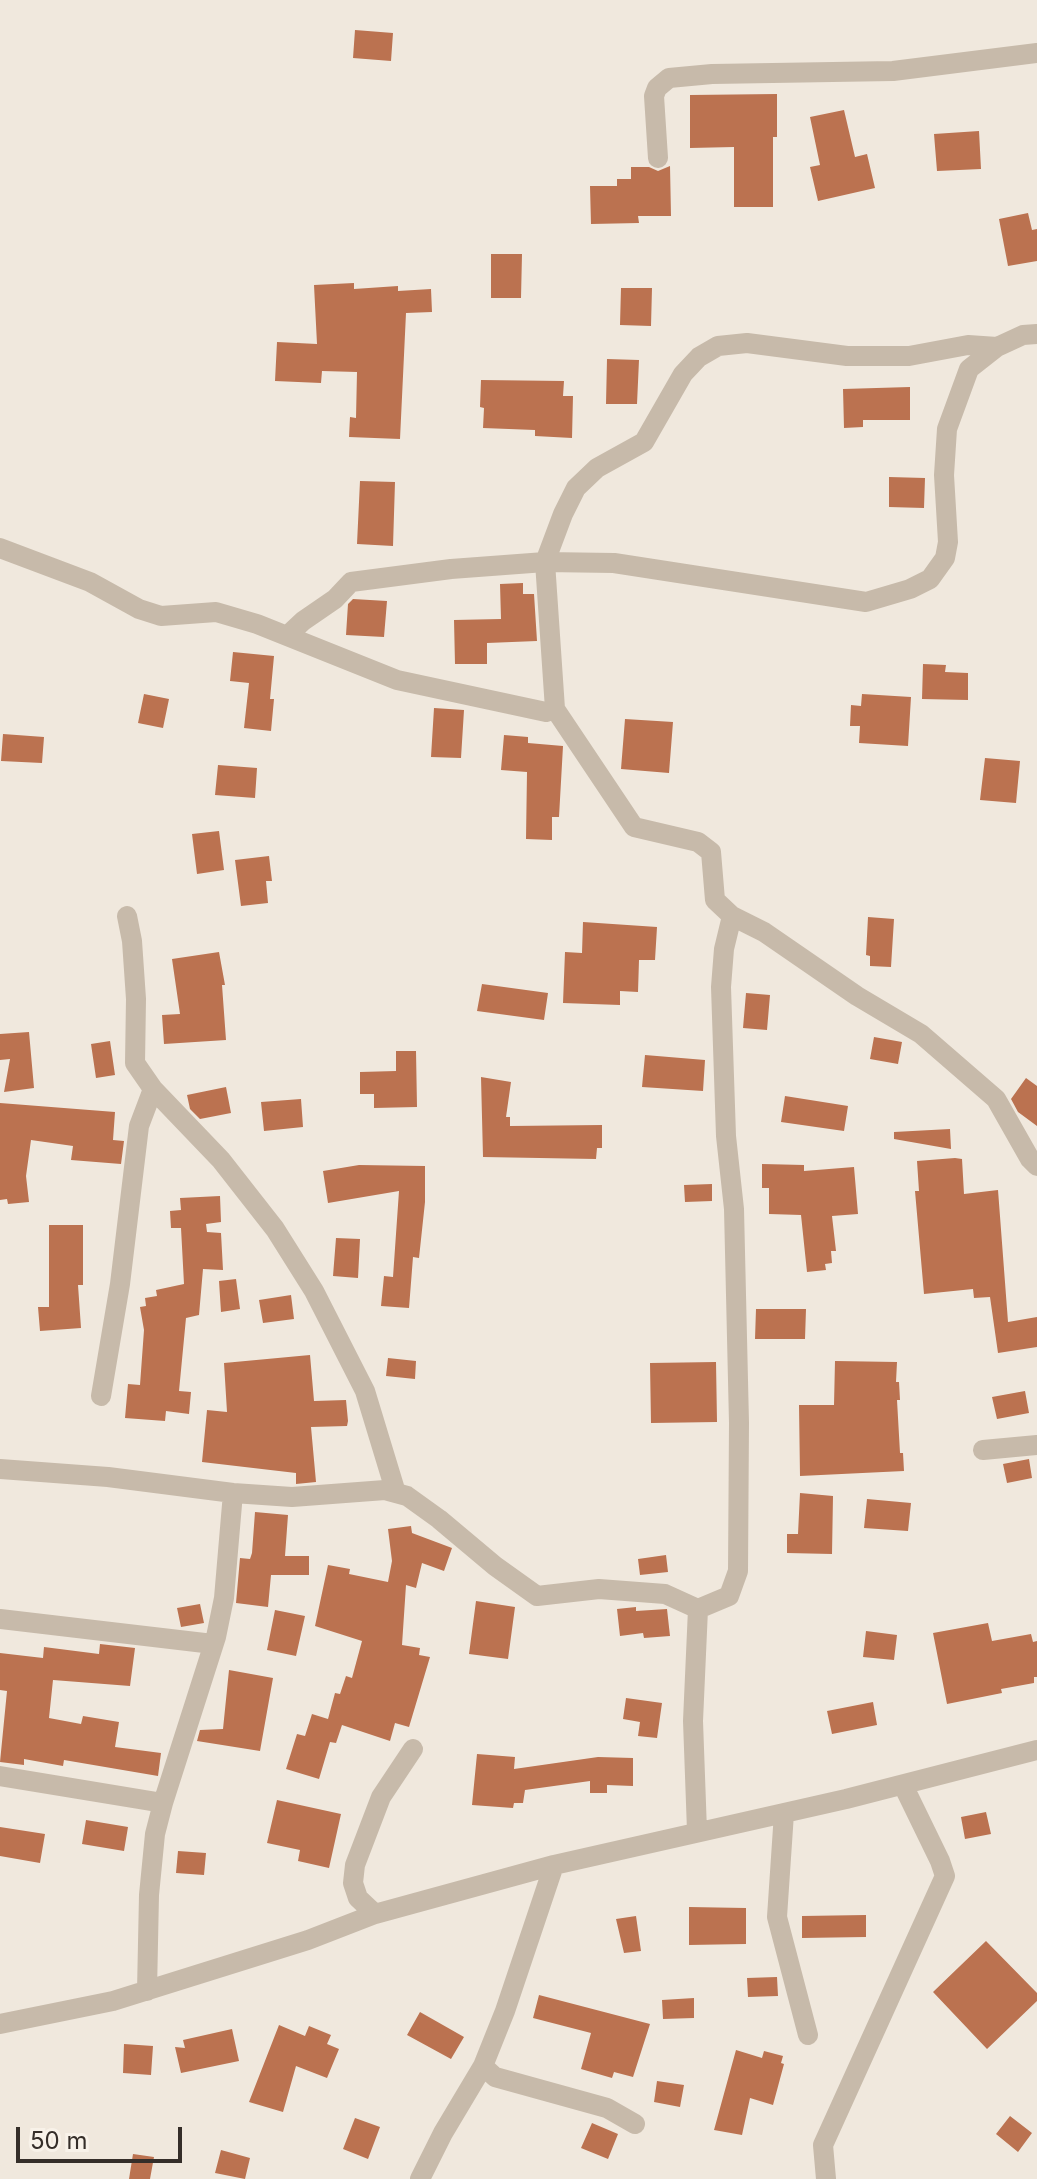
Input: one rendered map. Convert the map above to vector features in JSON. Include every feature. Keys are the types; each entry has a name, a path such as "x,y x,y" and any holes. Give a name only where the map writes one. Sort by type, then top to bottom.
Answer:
{"street":[{"path":"658,158 654,96 657,88 669,78 712,74 893,71 1037,53"},
{"path":"287,636 335,599 351,582 451,569 545,562 614,563 866,602 910,589 930,579 945,558 948,542 944,475 947,429 969,369 997,347 1023,335 1037,334"},
{"path":"997,347 968,345 909,356 847,356 747,343 718,346 699,357 683,374 644,442 597,468 576,488 545,562 555,709 634,827 698,842 711,852 715,900 732,916 764,932 857,996 921,1034 996,1099 1037,1166"},
{"path":"0,548 90,582 139,609 161,616 216,612 287,636 397,680 546,712 555,709"},
{"path":"127,916 136,999 135,1063 153,1089 248,1194 275,1229 314,1291 365,1391 396,1493"},
{"path":"0,1469 292,1497 385,1490 407,1496 537,1596 599,1589 665,1594 698,1609 729,1596 738,1571 739,1423 734,1209 726,1136 721,987 724,949 732,916"},
{"path":"101,1396 120,1284 139,1126 153,1089"},
{"path":"983,1450 1037,1445"},
{"path":"147,1991 149,1895 155,1834 224,1598 233,1493"},
{"path":"697,1831 693,1721 698,1609"},
{"path":"0,1619 213,1644"},
{"path":"375,1914 358,1898 353,1883 355,1865 381,1797 413,1749"},
{"path":"0,2024 113,2001 308,1940 375,1914 554,1865 903,1785 1037,1750"},
{"path":"0,1776 163,1803"},
{"path":"826,2179 823,2145 945,1876 903,1785"},
{"path":"784,1813 777,1917 808,2035"},
{"path":"420,2179 483,2066 505,2011 554,1865"},
{"path":"483,2066 495,2077 607,2108 635,2124"}],"building":[{"path":"355,30 393,33 391,61 353,58"},
{"path":"777,94 777,137 773,137 773,207 734,207 734,147 690,148 690,95"},
{"path":"844,110 855,157 867,154 875,188 818,201 810,167 820,165 810,117"},
{"path":"979,131 981,169 937,171 934,134"},
{"path":"670,166 671,216 638,216 639,223 591,224 590,186 617,186 617,179 631,179 631,167 649,167 658,171"},
{"path":"1028,213 1032,230 1037,229 1037,261 1008,266 999,219"},
{"path":"491,254 522,254 521,298 491,298"},
{"path":"354,283 354,289 398,286 398,291 431,289 432,312 406,313 400,439 349,437 350,417 356,418 357,372 322,371 321,383 275,381 277,342 317,344 314,285"},
{"path":"621,288 652,288 651,326 620,325"},
{"path":"607,359 639,360 637,404 606,404"},
{"path":"481,380 564,381 563,396 573,396 572,438 535,436 535,430 483,428"},
{"path":"910,387 910,420 863,420 863,427 844,428 843,389"},
{"path":"889,477 925,478 924,508 889,507"},
{"path":"360,481 395,482 393,546 357,544"},
{"path":"523,583 523,594 534,594 537,641 487,643 487,664 455,664 454,620 501,619 500,584"},
{"path":"353,599 387,601 384,637 346,635 348,604"},
{"path":"233,652 274,656 271,731 244,728 249,683 230,681"},
{"path":"923,664 946,665 945,672 968,673 968,700 922,699"},
{"path":"144,694 169,699 163,728 138,723"},
{"path":"862,694 911,697 908,746 859,743 860,726 850,726 851,705 861,706"},
{"path":"434,708 464,710 461,758 431,757"},
{"path":"625,719 673,722 669,773 621,769"},
{"path":"3,734 44,737 42,763 1,761"},
{"path":"504,735 528,737 528,743 563,746 559,817 552,817 552,840 526,839 527,772 501,770"},
{"path":"985,758 1020,761 1016,803 980,800"},
{"path":"218,765 257,768 255,798 215,795"},
{"path":"219,831 224,870 197,874 192,834"},
{"path":"269,856 272,881 266,881 268,903 241,906 235,860"},
{"path":"868,917 894,919 891,967 870,966 870,956 866,955"},
{"path":"583,922 657,927 655,960 639,960 638,992 620,991 620,1005 563,1003 565,952 582,953"},
{"path":"219,952 225,985 222,985 226,1040 164,1044 162,1015 180,1014 172,959"},
{"path":"482,984 548,993 544,1020 477,1011"},
{"path":"746,993 770,995 767,1030 743,1028"},
{"path":"29,1032 34,1088 4,1092 10,1059 0,1060 0,1034"},
{"path":"874,1037 902,1042 898,1064 870,1059"},
{"path":"110,1041 115,1075 96,1078 91,1044"},
{"path":"396,1051 416,1051 417,1107 374,1108 374,1094 360,1094 360,1072 396,1071"},
{"path":"645,1055 705,1060 703,1091 642,1087"},
{"path":"481,1077 511,1082 506,1117 510,1117 510,1126 602,1125 602,1148 597,1148 596,1159 483,1157"},
{"path":"1026,1078 1037,1086 1037,1126 1018,1112 1011,1099"},
{"path":"226,1087 231,1113 200,1119 190,1109 187,1095"},
{"path":"785,1096 848,1106 844,1131 781,1122"},
{"path":"301,1099 303,1127 264,1131 261,1102"},
{"path":"0,1103 115,1112 113,1140 124,1141 121,1164 71,1160 73,1146 31,1140 26,1176 29,1202 8,1204 7,1199 0,1200"},
{"path":"950,1129 951,1149 894,1139 894,1132"},
{"path":"962,1159 964,1194 998,1190 1008,1322 1037,1317 1037,1347 998,1353 990,1297 974,1298 973,1289 924,1294 915,1191 919,1191 917,1161"},
{"path":"762,1164 804,1165 804,1171 854,1167 858,1214 832,1216 836,1251 831,1251 832,1263 825,1264 826,1270 807,1272 801,1215 769,1214 769,1188 762,1188"},
{"path":"359,1165 425,1166 419,1258 413,1257 409,1308 381,1306 384,1276 393,1277 399,1191 328,1203 323,1171"},
{"path":"712,1184 712,1201 685,1202 684,1185"},
{"path":"220,1196 221,1222 206,1224 207,1232 221,1233 223,1270 203,1269 199,1315 186,1318 179,1391 191,1392 189,1414 166,1411 165,1421 125,1418 128,1384 140,1385 144,1330 140,1307 146,1306 145,1298 157,1296 156,1290 184,1284 181,1228 171,1228 170,1211 181,1210 180,1198"},
{"path":"49,1225 83,1225 83,1285 78,1285 81,1328 40,1331 38,1307 49,1307"},
{"path":"336,1238 360,1239 358,1278 333,1276"},
{"path":"236,1279 240,1309 221,1312 219,1281"},
{"path":"291,1295 294,1319 263,1323 259,1300"},
{"path":"756,1309 806,1309 805,1339 755,1339"},
{"path":"310,1355 314,1401 346,1400 348,1421 347,1426 311,1427 316,1482 296,1484 296,1473 202,1462 207,1410 227,1412 224,1363"},
{"path":"388,1358 416,1361 415,1379 386,1376"},
{"path":"835,1361 897,1362 900,1453 903,1453 904,1471 800,1476 799,1405 834,1405"},
{"path":"716,1362 717,1422 651,1423 650,1363"},
{"path":"1025,1391 1029,1413 997,1419 992,1397"},
{"path":"1029,1459 1032,1478 1007,1483 1003,1464"},
{"path":"800,1493 833,1496 832,1554 787,1553 787,1534 798,1534"},
{"path":"867,1499 911,1503 908,1531 864,1528"},
{"path":"255,1512 288,1515 285,1556 309,1556 309,1575 271,1575 268,1607 236,1603 240,1558 250,1559 252,1553"},
{"path":"411,1526 412,1533 452,1548 444,1571 422,1563 416,1588 406,1585 402,1645 420,1648 419,1655 430,1657 409,1727 395,1723 390,1741 342,1725 336,1743 330,1742 319,1779 286,1769 297,1734 305,1736 312,1714 328,1719 335,1693 340,1694 346,1676 352,1678 362,1641 315,1626 328,1565 350,1569 349,1574 388,1582 392,1561 388,1529"},
{"path":"666,1555 668,1572 640,1575 638,1559"},
{"path":"476,1601 515,1607 508,1659 469,1654"},
{"path":"200,1604 204,1623 181,1627 177,1608"},
{"path":"636,1607 636,1611 667,1609 670,1636 644,1638 643,1633 620,1636 617,1609"},
{"path":"275,1610 305,1616 296,1656 267,1650"},
{"path":"988,1623 992,1641 1031,1634 1033,1642 1037,1641 1037,1677 1034,1677 1034,1683 947,1704 933,1633"},
{"path":"866,1631 897,1635 894,1660 863,1657"},
{"path":"100,1644 135,1648 130,1686 53,1680 49,1718 81,1724 83,1716 119,1722 115,1747 161,1753 158,1776 64,1760 63,1766 24,1759 24,1765 0,1762 7,1691 0,1690 0,1653 43,1658 44,1647 99,1654"},
{"path":"229,1670 273,1678 260,1751 197,1741 200,1730 223,1729"},
{"path":"626,1698 662,1703 657,1738 638,1736 640,1722 623,1719"},
{"path":"873,1702 877,1725 832,1734 827,1711"},
{"path":"477,1754 515,1757 514,1769 598,1757 633,1758 633,1786 607,1785 607,1793 590,1793 590,1781 525,1790 523,1803 514,1803 513,1808 472,1805"},
{"path":"277,1800 341,1814 329,1868 298,1861 300,1850 267,1843"},
{"path":"986,1812 991,1834 965,1839 961,1817"},
{"path":"86,1820 128,1827 124,1851 82,1844"},
{"path":"0,1827 45,1834 40,1863 0,1856"},
{"path":"178,1851 206,1853 204,1875 176,1873"},
{"path":"689,1907 746,1908 746,1944 689,1945"},
{"path":"866,1915 866,1937 802,1938 802,1916"},
{"path":"636,1916 641,1951 624,1953 616,1919"},
{"path":"986,1941 1037,1993 1037,2001 987,2049 933,1992"},
{"path":"777,1977 778,1996 748,1997 747,1978"},
{"path":"539,1995 650,2024 633,2077 614,2072 612,2078 581,2069 591,2033 533,2018"},
{"path":"694,1998 694,2018 663,2019 662,2000"},
{"path":"420,2012 464,2037 451,2059 407,2035"},
{"path":"279,2025 305,2036 309,2026 331,2035 327,2044 339,2049 327,2078 296,2066 283,2112 249,2102"},
{"path":"232,2029 239,2061 181,2073 175,2047 185,2048 183,2040"},
{"path":"124,2044 153,2046 151,2075 123,2073"},
{"path":"736,2050 762,2058 764,2051 783,2056 781,2063 784,2064 773,2105 750,2098 742,2135 714,2130"},
{"path":"657,2081 684,2085 680,2107 654,2102"},
{"path":"1010,2116 1032,2133 1018,2152 996,2134"},
{"path":"355,2118 380,2127 368,2159 343,2149"},
{"path":"592,2123 618,2134 608,2159 581,2148"},
{"path":"221,2150 250,2158 245,2179 215,2173"},
{"path":"133,2154 154,2157 150,2179 129,2179"}]}
